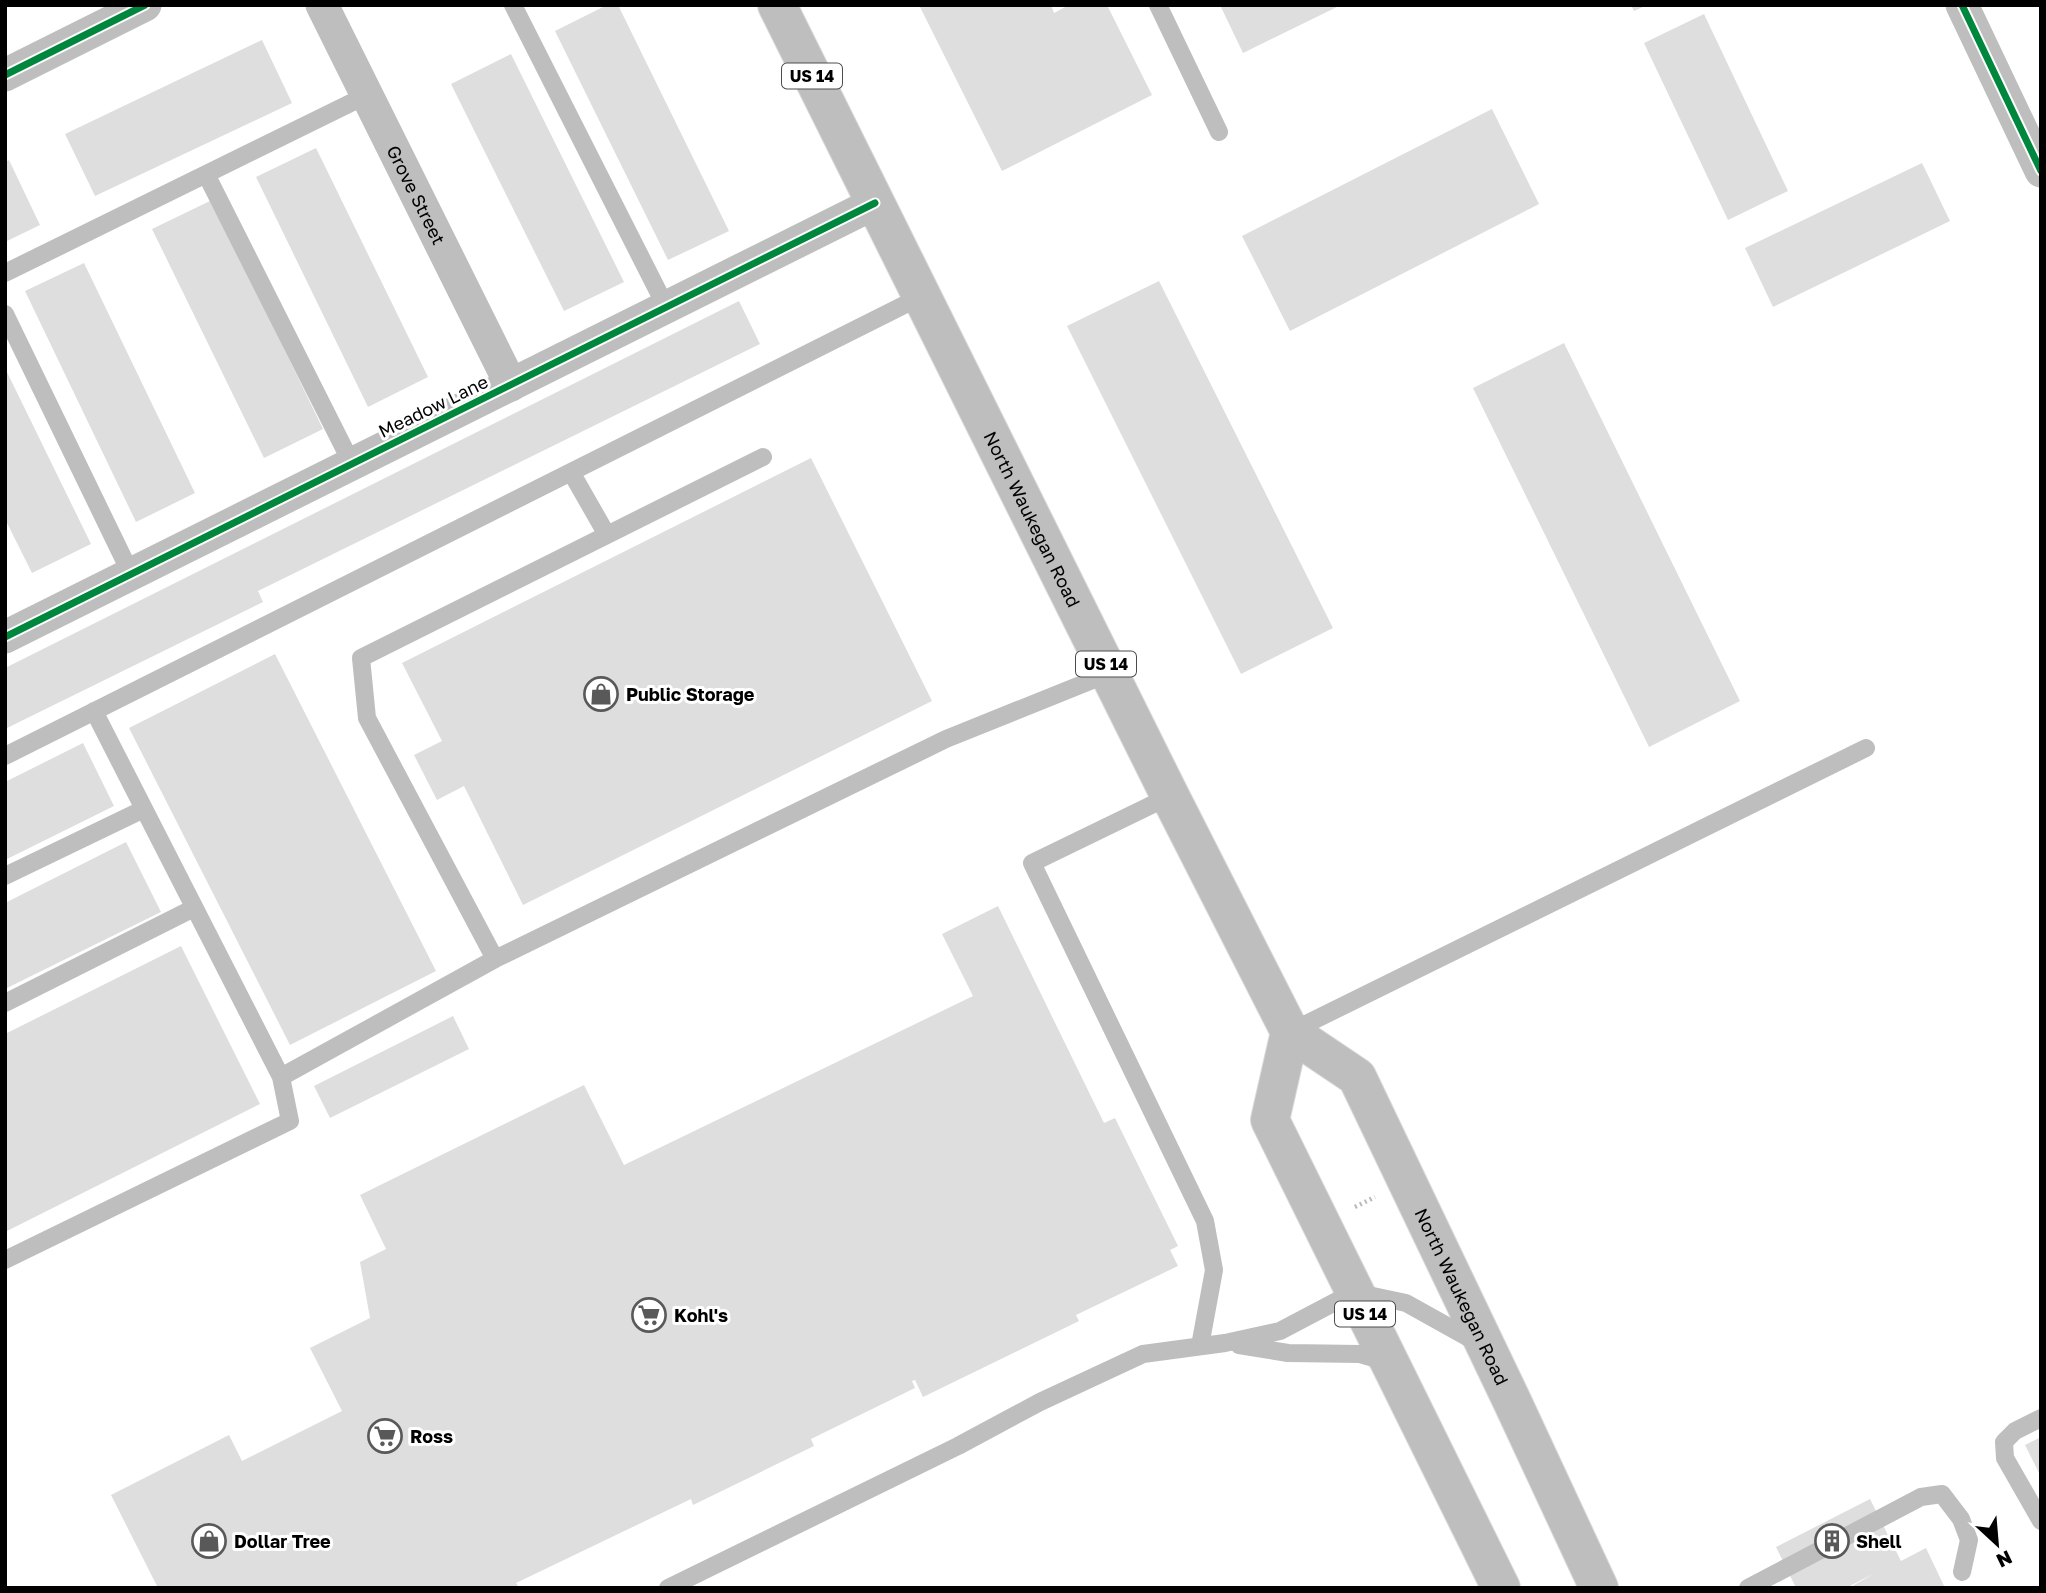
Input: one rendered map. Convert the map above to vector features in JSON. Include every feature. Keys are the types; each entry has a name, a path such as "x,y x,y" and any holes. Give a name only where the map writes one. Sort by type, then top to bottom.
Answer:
{"main road":[{"name":"North Waukegan Road","path":"777,5 1290,1032 1357,1077 1599,1588"},
{"name":"US 14","path":"1290,1032 1270,1120 1501,1588"}],"street":[{"path":"5,75 145,5"},
{"name":"Grove Street","path":"323,5 511,385"},
{"path":"1962,5 2041,171"},
{"name":"Meadow Lane","path":"5,637 875,203"}],"lane":[{"path":"513,5 666,307"},
{"path":"1158,5 1219,132"},
{"path":"5,273 367,95"},
{"path":"206,174 352,464"},
{"path":"5,756 922,296"},
{"path":"5,314 131,574"},
{"path":"495,960 367,718 361,658 764,457"},
{"path":"571,471 607,535"},
{"path":"281,1077 495,960 946,739 1110,673"},
{"path":"5,1260 290,1121 281,1077 94,711"},
{"path":"1290,1032 1866,748"},
{"path":"1170,796 1032,863 1205,1221 1214,1270 1200,1346"},
{"path":"5,876 144,808"},
{"path":"5,1003 194,908"},
{"path":"668,1588 958,1446 1040,1402 1143,1354 1225,1343 1280,1331 1354,1292 1406,1303 1485,1348"},
{"path":"1225,1343 1288,1353 1360,1354 1389,1362"},
{"path":"2041,1418 2015,1432 2004,1442 2004,1458 2041,1521"},
{"path":"1748,1588 1921,1497 1942,1494 1961,1518 1969,1540 1962,1573"}],"building":[{"path":"607,5 618,5 729,231 668,260 555,31"},
{"path":"919,5 1051,5 1054,13 1069,5 1107,5 1152,95 1002,171"},
{"path":"1220,5 1341,5 1243,53"},
{"path":"1631,5 1647,5 1634,11"},
{"path":"1704,14 1788,191 1728,220 1644,43"},
{"path":"262,40 292,103 95,196 65,134"},
{"path":"511,54 624,282 564,311 451,84"},
{"path":"1492,109 1539,204 1290,331 1242,236"},
{"path":"316,148 428,377 368,407 256,177"},
{"path":"9,160 40,225 5,242 5,162"},
{"path":"1922,163 1950,221 1773,307 1745,248"},
{"path":"212,200 323,429 264,458 152,229"},
{"path":"84,263 195,493 136,522 25,291"},
{"path":"1159,281 1333,628 1241,674 1067,326"},
{"path":"739,301 760,344 258,591 263,602 5,729 5,668"},
{"path":"1564,343 1740,701 1649,747 1473,388"},
{"path":"5,368 91,544 32,573 5,519"},
{"path":"811,458 932,701 523,905 464,786 437,800 414,755 442,741 402,663"},
{"path":"275,654 436,971 290,1045 129,728"},
{"path":"83,743 114,806 5,860 5,782"},
{"path":"126,842 161,912 5,989 5,903"},
{"path":"998,906 1104,1123 1115,1118 1178,1246 1170,1250 1178,1266 1076,1315 1079,1321 923,1397 915,1380 912,1381 915,1388 811,1439 814,1446 693,1505 691,1499 516,1583 519,1588 158,1588 111,1495 229,1435 242,1461 342,1411 310,1348 370,1318 360,1262 386,1249 360,1195 584,1085 624,1165 973,996 942,934"},
{"path":"181,946 260,1104 5,1232 5,1034"},
{"path":"453,1016 469,1049 330,1118 314,1086"},
{"path":"2041,1437 2041,1477 2025,1445"},
{"path":"1870,1499 1901,1561 1926,1548 1945,1588 1849,1588 1875,1573 1846,1588 1796,1588 1776,1547"}],"cycle path":[{"path":"5,75 145,5"},
{"path":"1962,5 2041,171"},
{"path":"5,637 875,203"}],"place":[{"name":"Public Storage","path":"601,694"},
{"name":"Kohl's","path":"649,1315"},
{"name":"Ross","path":"385,1436"},
{"name":"Dollar Tree","path":"209,1541"},
{"name":"Shell","path":"1832,1541"}]}
